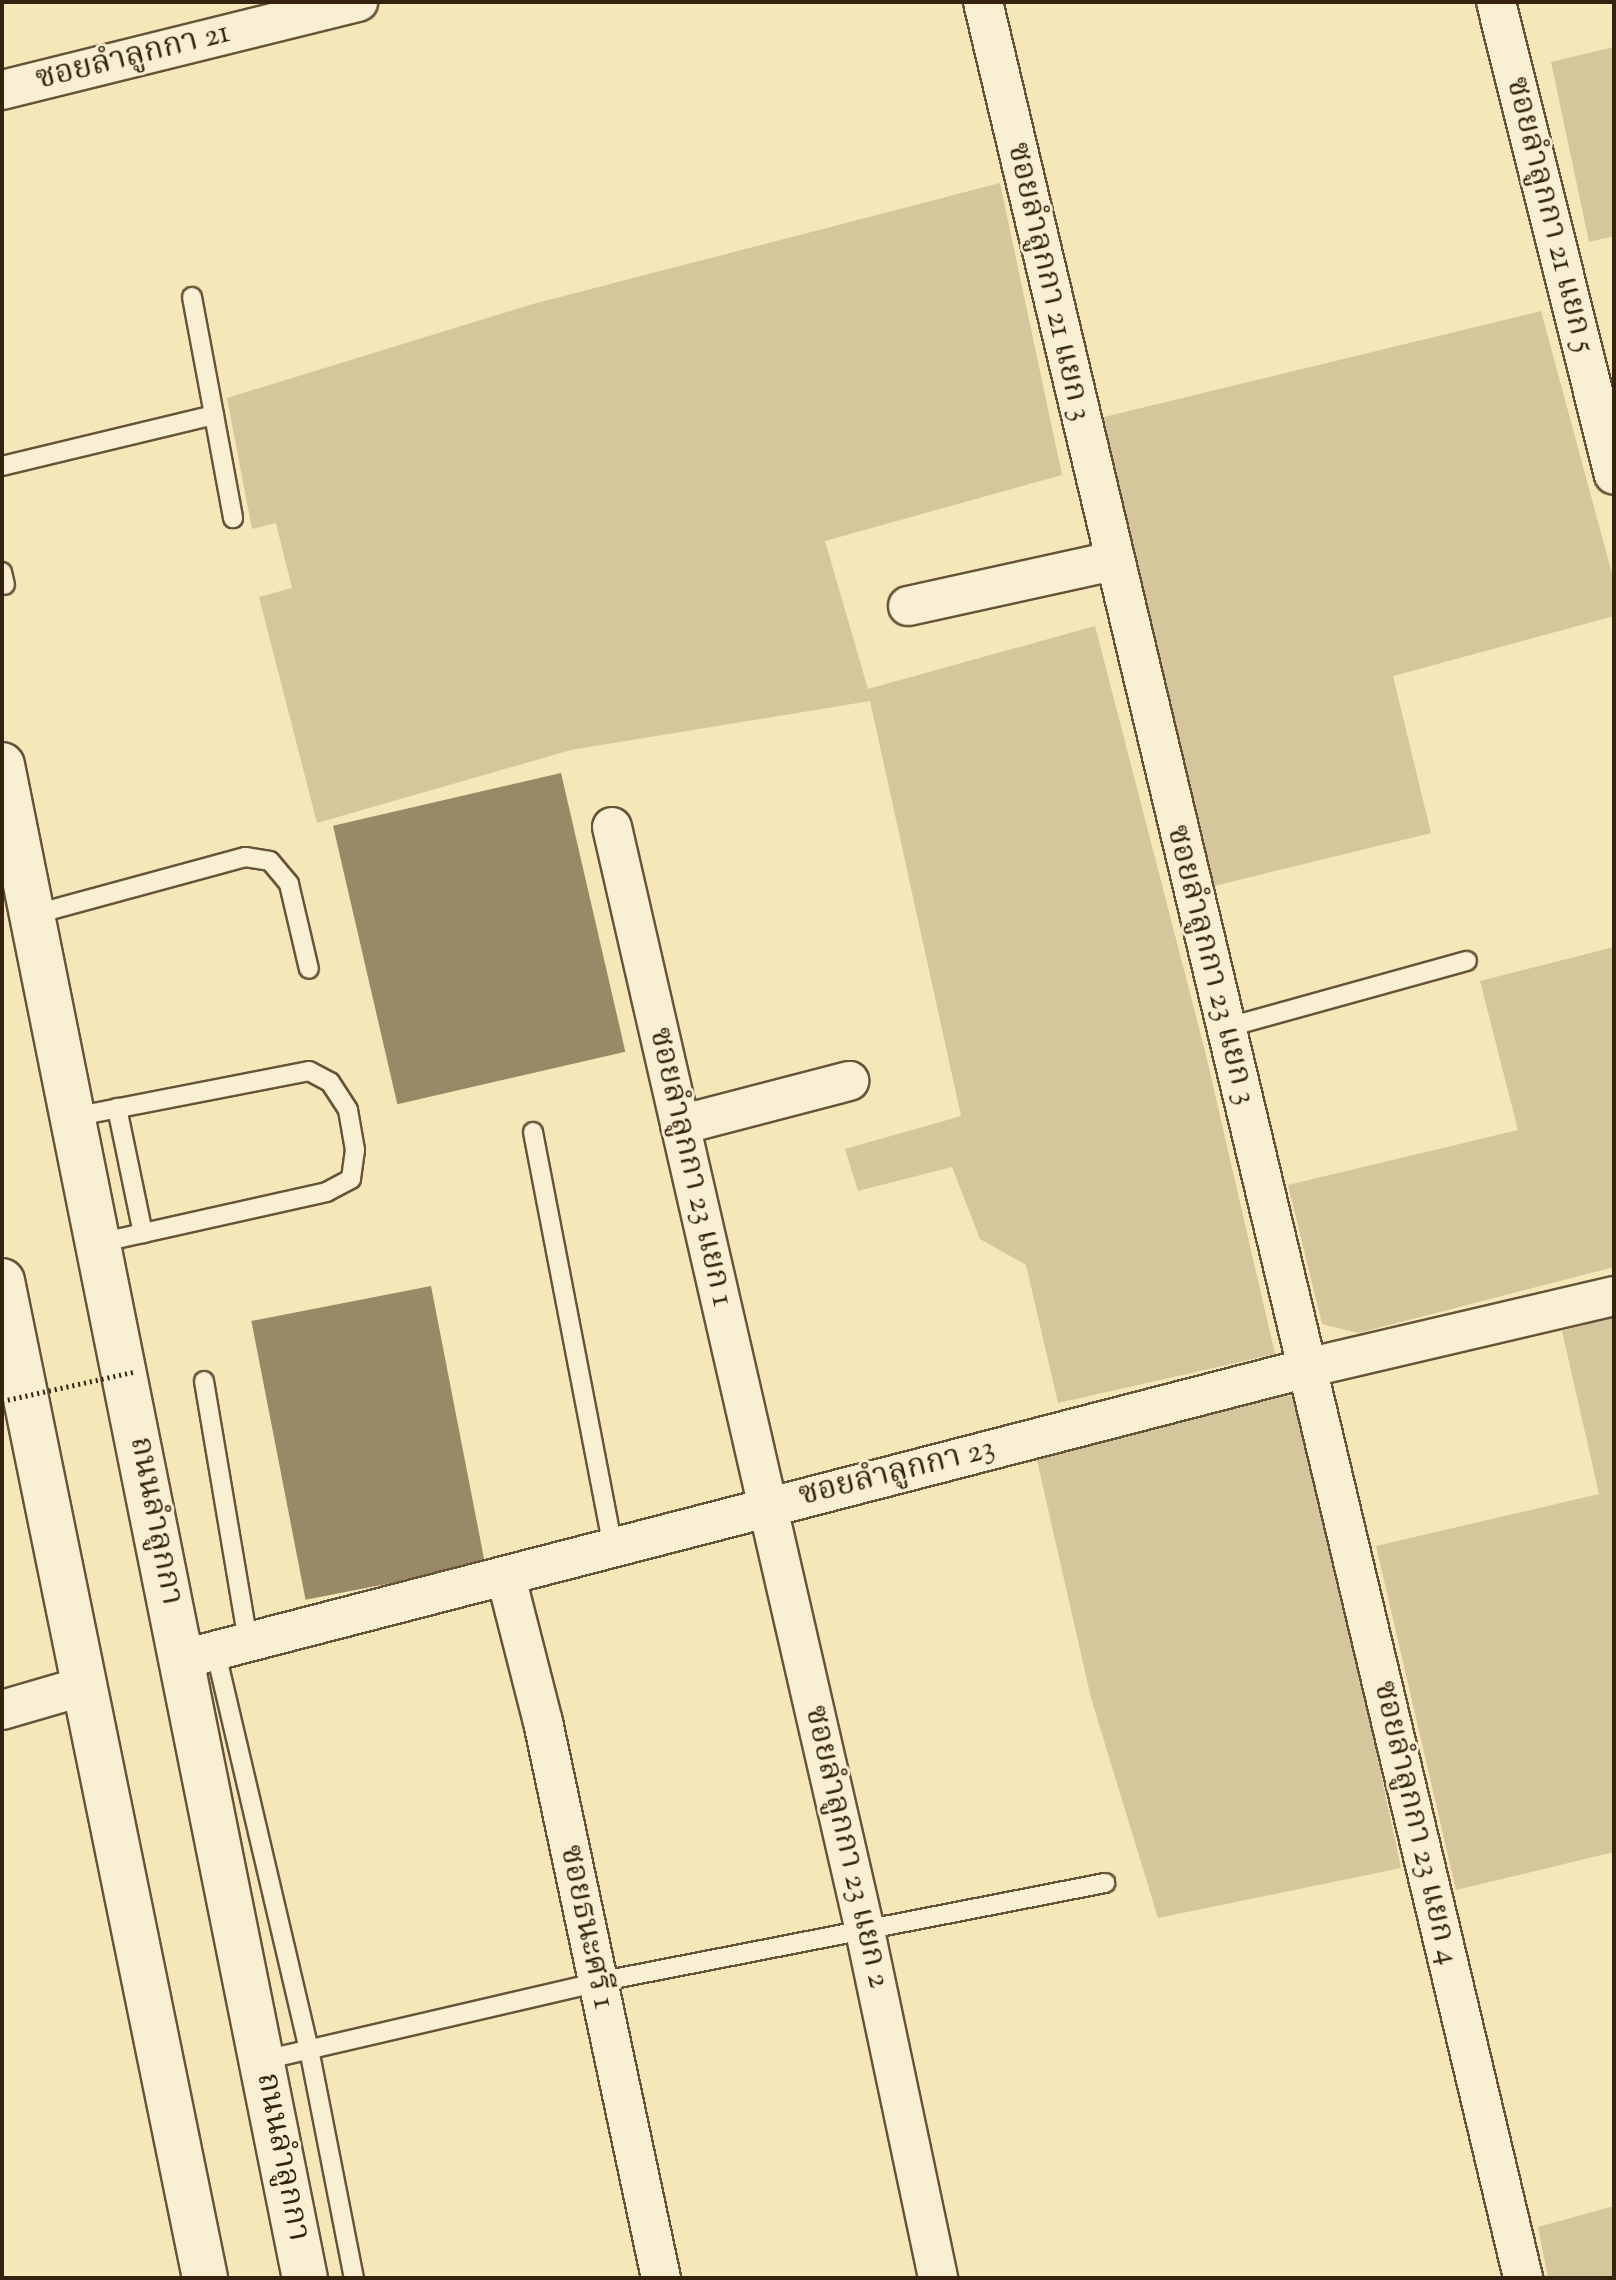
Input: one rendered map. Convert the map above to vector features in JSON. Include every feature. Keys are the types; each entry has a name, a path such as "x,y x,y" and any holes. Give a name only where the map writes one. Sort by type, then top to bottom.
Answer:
{"main road":[{"name":"ถนนลำลูกกา","path":"2,765 99,1243 215,1649 264,2060 305,2278"},
{"path":"2,1281 205,2278"}],"street":[{"name":"ซอยลำลูกกา 21","path":"2,90 358,2"},
{"name":"ซอยลำลูกกา 21 แยก 3","path":"983,2 1113,561"},
{"name":"ซอยลำลูกกา 21 แยก 5","path":"1496,2 1614,475"},
{"path":"908,606 1113,561"},
{"name":"ซอยลำลูกกา 23 แยก 3","path":"1113,561 1307,1368"},
{"name":"ซอยลำลูกกา 23 แยก 1","path":"612,827 768,1506"},
{"path":"680,1125 849,1081"},
{"name":"ซอยลำลูกกา 23","path":"215,1649 506,1577 768,1506 1307,1368 1614,1296"},
{"name":"ซอยลำลูกกา 23 แยก 4","path":"1307,1368 1523,2278"},
{"name":"ซอยลำลูกกา 23 แยก 2","path":"768,1506 922,2189 938,2278"},
{"name":"ซอยธนะศรี 1","path":"506,1577 543,1722 661,2278"},
{"path":"2,1710 84,1686"}],"lane":[{"path":"192,297 233,518"},
{"path":"2,466 214,415"},
{"path":"32,915 245,857 270,861 289,884 309,969"},
{"path":"1225,1028 1467,961"},
{"path":"73,1117 309,1071 330,1082 348,1110 355,1150 351,1179 327,1192 99,1243"},
{"path":"117,1108 143,1233"},
{"path":"533,1132 613,1547"},
{"path":"204,1381 215,1649 309,2049 354,2278"},
{"path":"264,2060 598,1982 1105,1883"}],"path":[{"path":"2,1401 137,1371"}],"shaded area":[{"path":"1614,47 1614,236 1589,242 1551,62"},
{"path":"1000,183 1062,475 825,541 868,689 1095,626 1205,1051 1275,1354 1058,1403 1026,1265 980,1239 952,1167 858,1191 845,1149 961,1116 870,701 571,750 317,823 259,597 292,588 276,523 252,529 227,398 533,304"},
{"path":"1541,311 1614,581 1614,616 1393,676 1431,833 1210,887 1096,419"},
{"path":"1614,947 1614,1267 1358,1333 1322,1324 1288,1185 1518,1130 1480,981"},
{"path":"1614,1317 1614,1852 1456,1890 1376,1546 1599,1494 1562,1331"},
{"path":"1276,1391 1301,1400 1401,1868 1158,1918 1091,1698 1036,1456"},
{"path":"1614,2206 1614,2278 1548,2278 1538,2227"}],"building":[{"path":"561,773 625,1052 397,1104 333,826"},
{"path":"431,1286 485,1565 306,1600 251,1321"}]}
